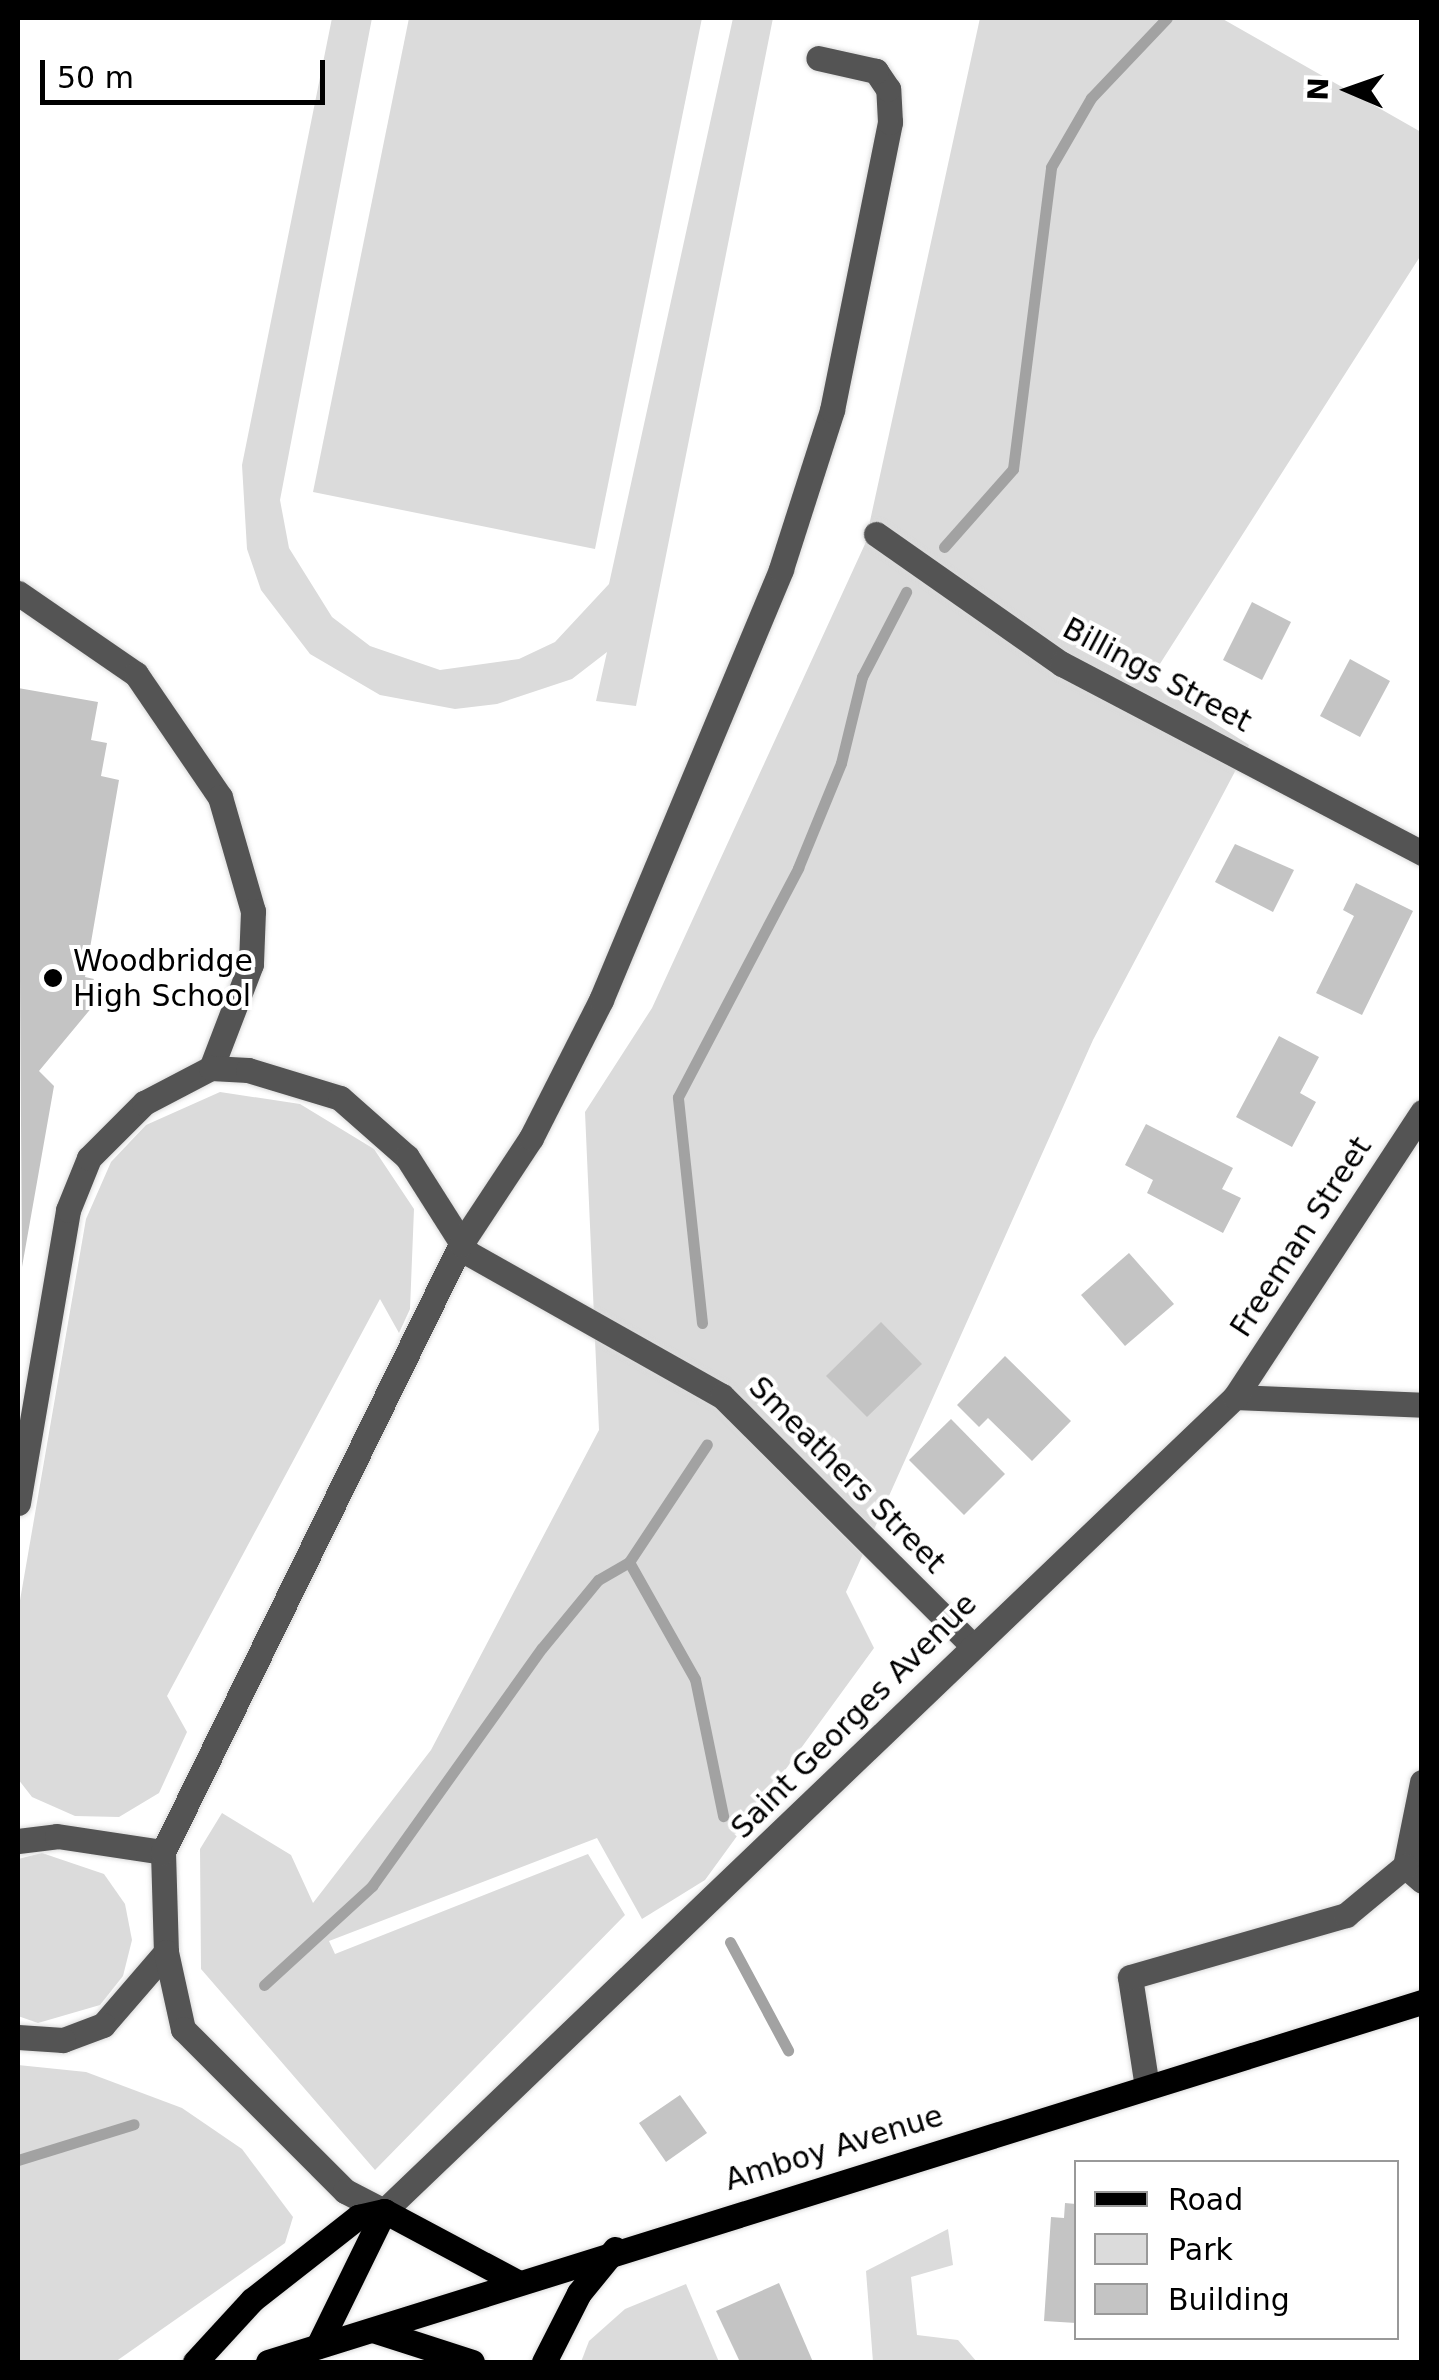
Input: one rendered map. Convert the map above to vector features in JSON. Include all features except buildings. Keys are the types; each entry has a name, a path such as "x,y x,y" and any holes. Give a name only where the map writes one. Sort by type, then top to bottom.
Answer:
{"main road":[{"name":"Amboy Avenue","path":"268,2362 616,2248 1422,2002"},
{"path":"195,2362 252,2300 358,2217 384,2211 517,2282"},
{"path":"318,2346 384,2211"},
{"path":"544,2362 578,2293 616,2248"},
{"path":"368,2329 472,2362"}],"street":[{"path":"384,2211 346,2191 183,2029 166,1952 163,1852 202,1783 207,1749 460,1244 531,1138 601,1000 805,501 890,122 888,89 876,71 818,58"},
{"name":"Billings Street","path":"876,534 1062,664 1422,852"},
{"path":"18,593 136,674 220,797 253,911 252,946 211,1068"},
{"path":"18,1502 68,1210 89,1158 144,1103 211,1068 303,1082 374,1122 460,1244"},
{"name":"Freeman Street","path":"1235,1397 1422,1112"},
{"name":"Smeathers Street","path":"460,1244 722,1396 972,1645"},
{"path":"1235,1397 1422,1405"},
{"name":"Saint Georges Avenue","path":"384,2211 1235,1397"},
{"path":"1147,2087 1130,1977 1346,1915 1413,1874 1422,1782"},
{"path":"18,1841 57,1836 163,1852"},
{"path":"18,2037 63,2040 103,2026 166,1952"}],"green space":[{"path":"332,18 372,18 280,500 289,548 332,617 370,646 440,670 519,659 555,642 609,584 733,18 773,18 636,706 596,701 607,652 572,679 497,704 455,709 380,695 310,654 261,590 247,549 242,465"},
{"path":"409,18 702,18 595,549 313,492"},
{"path":"980,18 1221,18 1421,132 1421,255 1149,681 1249,745 1093,1040 846,1592 874,1648 705,1880 642,1919 597,1838 329,1941 335,1954 588,1854 625,1915 375,2170 201,1969 200,1849 222,1813 291,1855 313,1903 431,1750 599,1430 585,1112 652,1008 865,544"},
{"path":"220,1092 300,1104 374,1149 414,1209 410,1309 399,1333 380,1299 167,1696 187,1732 159,1793 119,1817 75,1816 32,1797 18,1779 18,1612 86,1219 111,1162 146,1125"},
{"path":"42,1853 104,1874 125,1904 132,1940 123,1976 100,2005 38,2023 18,2016 18,1859"},
{"path":"18,2065 86,2072 182,2108 242,2149 293,2217 285,2243 115,2362 18,2362"},
{"path":"948,2229 953,2265 911,2277 917,2335 958,2340 977,2362 873,2362 866,2271"},
{"path":"686,2284 719,2362 581,2362 589,2341 625,2309"}],"waterway":[{"path":"944,547 1013,469 1051,167 1091,98 1167,18"},
{"path":"702,1323 678,1097 798,868 841,763 862,677 906,592"},
{"path":"264,1985 372,1886 542,1648 598,1580 629,1562 707,1444"},
{"path":"629,1562 695,1679 723,1816"},
{"path":"730,1942 788,2050"},
{"path":"18,2160 134,2124"}],"place":[{"name":"Woodbridge High School","path":"53,978"}]}
